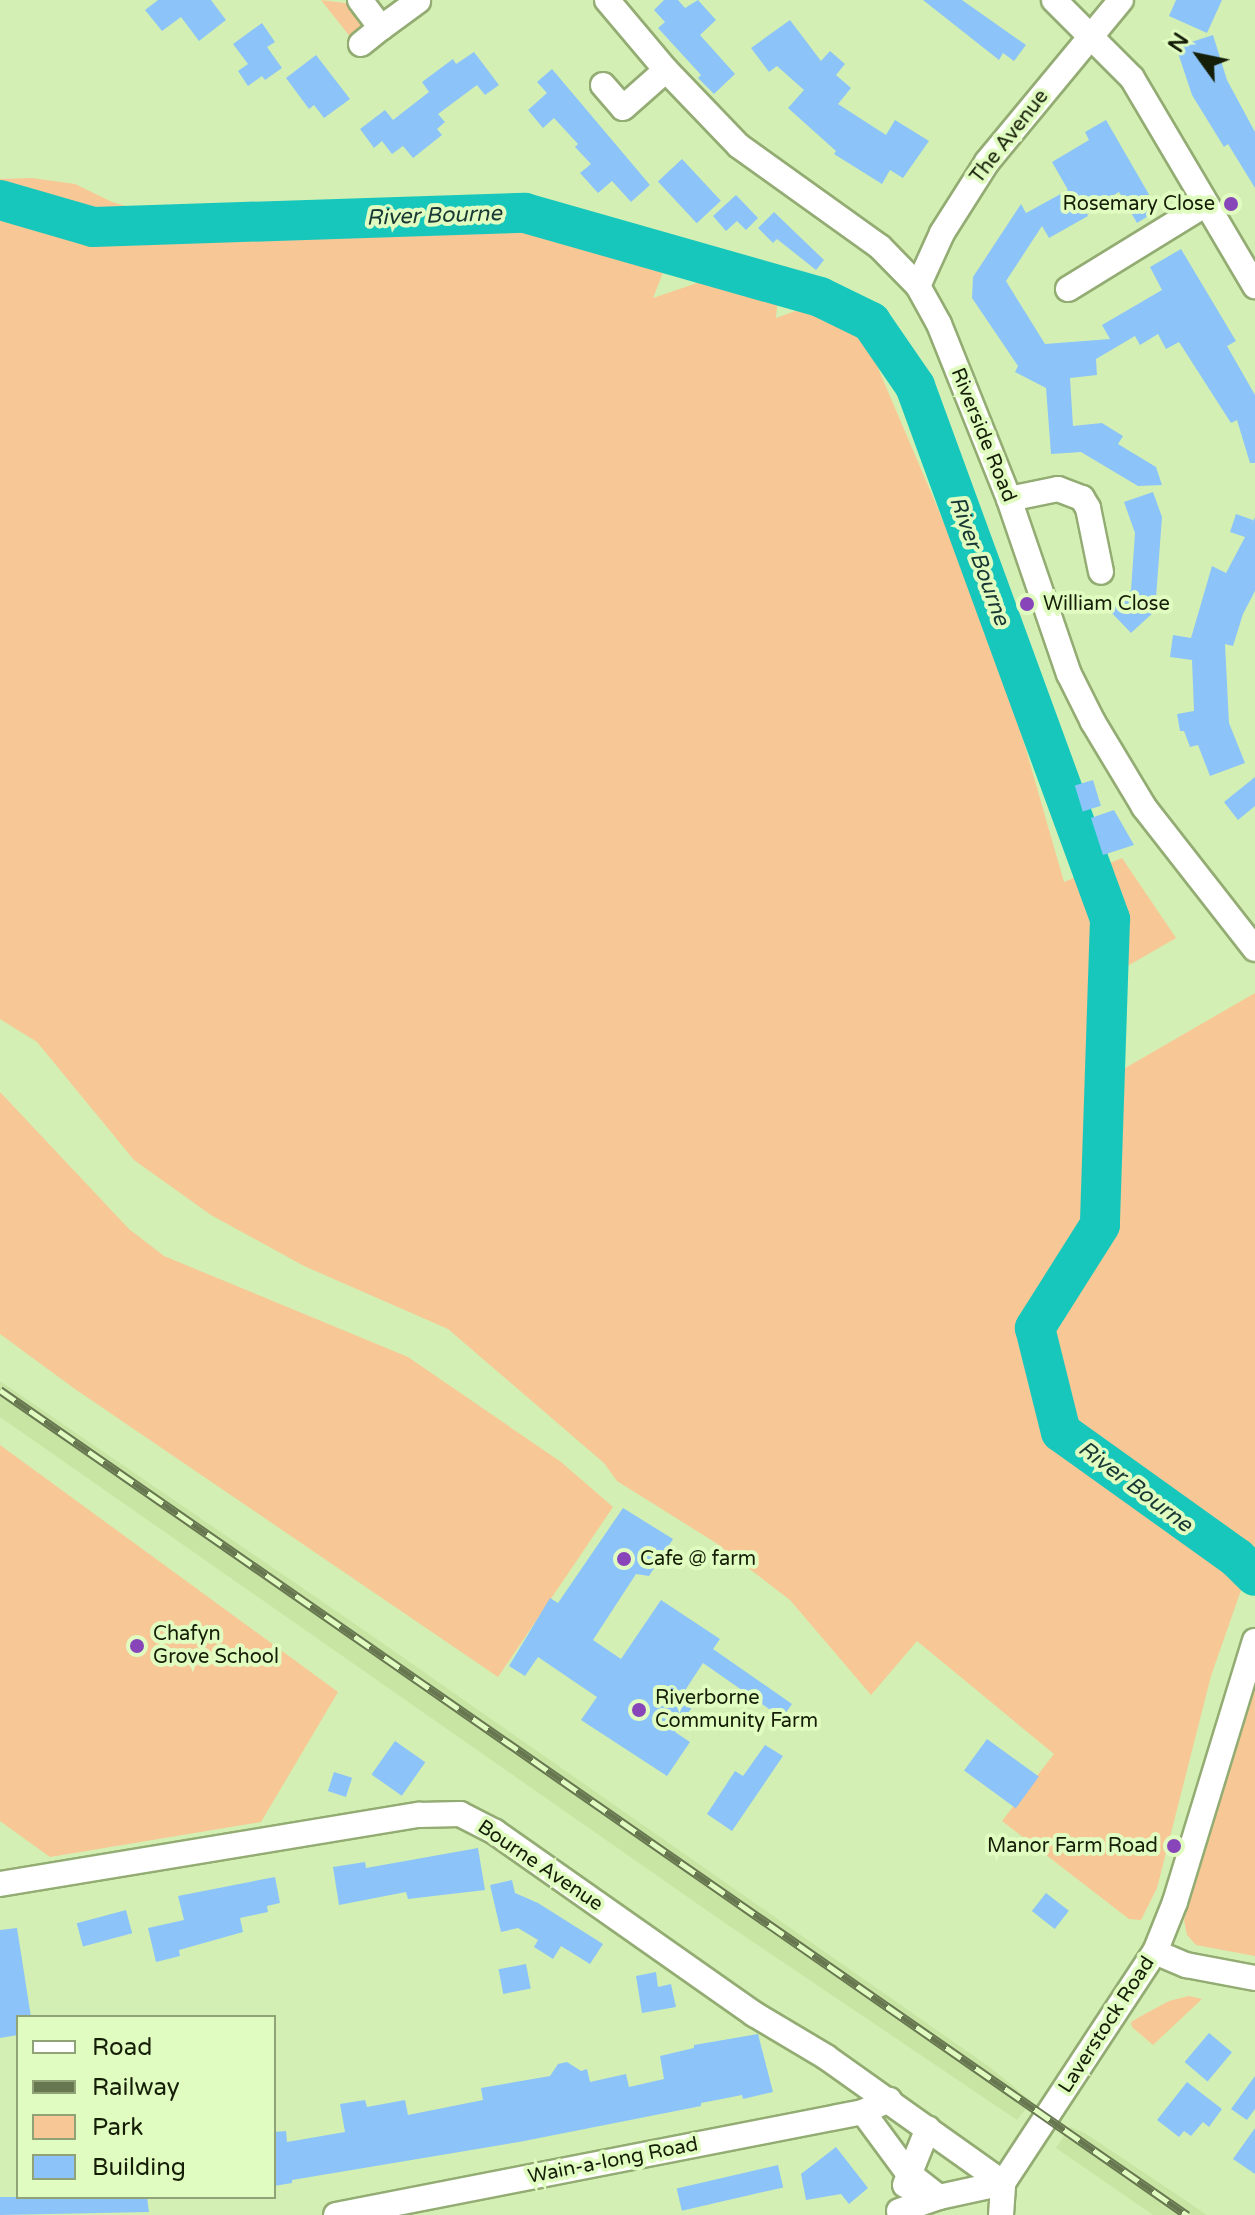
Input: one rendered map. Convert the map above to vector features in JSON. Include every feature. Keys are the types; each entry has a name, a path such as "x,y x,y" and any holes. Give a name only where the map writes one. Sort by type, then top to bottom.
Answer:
{"street":[{"path":"360,0 381,28"},
{"name":"Riverside Road","path":"607,0 666,70 739,146 880,247 918,286 939,324 1009,499 1069,674 1093,722 1144,807 1255,949"},
{"path":"1054,0 1132,78 1255,286"},
{"name":"The Avenue","path":"918,286 942,233 987,162 1121,0"},
{"path":"361,44 418,1"},
{"path":"603,85 630,116 666,70"},
{"path":"1068,289 1206,204"},
{"path":"1009,499 1058,489 1082,498 1088,508 1101,572"},
{"name":"Laverstock Road","path":"1001,2215 1003,2183 1155,1952 1175,1902 1255,1641"},
{"name":"Bourne Avenue","path":"0,1884 419,1815 460,1814 495,1832 754,2014 826,2057 889,2100 1003,2183"},
{"path":"1155,1952 1186,1965 1255,1978"},
{"name":"Wain-a-long Road","path":"336,2215 402,2209 863,2112 889,2100"},
{"path":"863,2112 908,2173 939,2197"},
{"path":"897,2213 908,2173 928,2128"},
{"path":"897,2213 939,2197 1003,2183"}],"shaded area":[{"path":"0,1381 358,1626 991,2068 1031,2101 1028,2106 1017,2120 722,1921 0,1417"},
{"path":"1070,2127 1085,2133 1207,2215 1153,2215 1056,2148"}],"green space":[{"path":"321,0 352,4 361,17 361,24 352,39"},
{"path":"32,178 75,184 112,202 157,215 153,240 523,232 664,270 653,298 703,281 778,295 776,318 812,305 851,330 872,354 996,645 1064,882 1122,858 1176,938 1124,968 1120,1071 1255,993 1255,1550 1211,1676 1157,1888 1141,1920 1129,1919 1002,1821 1054,1754 917,1641 871,1695 790,1600 716,1543 617,1481 604,1463 448,1329 304,1266 211,1215 134,1160 37,1042 0,1019 0,179"},
{"path":"0,1092 129,1229 164,1256 408,1357 561,1462 613,1507 498,1677 75,1389 0,1334"},
{"name":"Chafyn Grove School","path":"0,1445 338,1692 261,1822 50,1857 0,1821"},
{"path":"1255,1688 1255,1956 1196,1945 1187,1935 1184,1920"},
{"path":"1189,1996 1202,1999 1153,2045 1132,2027 1131,2022 1143,2015 1169,2001"}],"building":[{"path":"158,0 211,0 226,20 199,41 181,17 162,31 145,10"},
{"path":"664,0 678,0 685,8 698,0 716,20 700,35 735,74 714,94 658,28 665,22 654,10"},
{"path":"923,0 962,0 1026,45 1014,61 1003,53 999,60"},
{"path":"1176,0 1222,0 1207,33 1169,16"},
{"path":"790,20 821,61 830,51 845,64 836,75 851,88 838,104 886,135 895,120 929,141 903,178 890,170 882,184 834,154 836,151 788,108 804,90 777,66 769,72 751,48"},
{"path":"262,23 275,42 267,47 282,68 265,80 262,76 248,86 238,71 248,64 233,44"},
{"path":"1213,35 1227,80 1255,132 1255,188 1228,144 1224,147 1192,95 1176,47"},
{"path":"474,52 499,85 485,95 477,85 438,114 445,122 437,129 442,135 413,158 403,146 392,154 382,141 374,148 360,129 385,110 393,120 429,92 422,82 453,59 456,64"},
{"path":"316,55 350,99 324,118 314,105 309,109 286,78"},
{"path":"552,69 650,185 631,202 612,181 598,193 580,173 591,164 575,147 578,144 554,118 543,128 528,110 547,93 537,82"},
{"path":"1106,120 1158,210 1137,223 1119,192 1086,211 1088,216 1049,238 1042,226 1006,281 1045,344 1110,339 1102,325 1162,290 1150,267 1181,249 1236,341 1227,346 1255,395 1255,463 1250,463 1237,420 1231,423 1179,342 1166,349 1158,334 1140,345 1135,336 1096,359 1097,375 1070,378 1073,426 1102,423 1123,436 1118,444 1156,467 1162,485 1138,486 1081,452 1051,454 1046,388 1015,372 1018,366 972,298 973,277 1021,204 1026,213 1068,190 1052,162 1089,140 1085,132"},
{"path":"682,159 721,201 697,223 658,182"},
{"path":"736,195 758,218 746,230 737,221 726,231 713,216"},
{"path":"774,212 824,260 816,270 777,239 773,243 758,228"},
{"path":"1153,492 1162,517 1155,611 1131,633 1109,610 1131,590 1135,533 1124,502"},
{"path":"1236,514 1253,520 1251,525 1255,517 1255,591 1243,614 1233,646 1225,644 1229,723 1245,763 1210,776 1198,745 1190,747 1184,731 1180,731 1177,714 1194,711 1192,660 1170,657 1173,635 1191,638 1212,566 1226,573 1245,537 1230,532"},
{"path":"1255,777 1255,806 1238,820 1224,802"},
{"path":"1093,780 1101,806 1083,811 1075,786"},
{"path":"1114,810 1134,845 1103,855 1091,818"},
{"path":"623,1508 673,1539 649,1576 636,1574 593,1640 621,1659 661,1600 720,1639 713,1649 792,1704 782,1718 703,1663 684,1692 697,1700 675,1732 690,1742 667,1776 581,1720 597,1697 538,1657 525,1676 509,1666 550,1598 558,1603"},
{"path":"987,1739 1039,1777 1016,1808 964,1771"},
{"path":"395,1741 425,1762 402,1796 371,1775"},
{"path":"765,1745 783,1756 732,1831 707,1814 735,1771 743,1776"},
{"path":"334,1772 352,1778 346,1797 328,1791"},
{"path":"478,1848 485,1890 408,1899 406,1892 339,1905 333,1867 365,1862 366,1868"},
{"path":"275,1877 280,1903 267,1906 268,1912 240,1918 243,1932 179,1950 180,1956 156,1962 148,1928 184,1920 178,1896"},
{"path":"512,1880 515,1893 538,1903 603,1944 590,1964 561,1946 553,1959 534,1947 538,1940 518,1928 501,1932 490,1885"},
{"path":"1046,1893 1069,1911 1055,1929 1032,1911"},
{"path":"126,1910 132,1933 83,1946 77,1923"},
{"path":"17,1928 31,2015 16,2015 16,2035 0,2038 0,1930"},
{"path":"526,1964 531,1989 503,1994 499,1969"},
{"path":"656,1972 658,1987 671,1984 676,2007 642,2013 636,1976"},
{"path":"1209,2033 1232,2052 1208,2081 1185,2062"},
{"path":"758,2034 773,2092 743,2099 742,2095 519,2142 292,2180 292,2183 276,2186 276,2132 286,2131 287,2142 345,2132 340,2104 365,2100 367,2107 405,2100 408,2115 483,2100 481,2088 550,2076 558,2064 567,2062 581,2071 587,2069 590,2082 626,2074 629,2087 664,2079 660,2056 694,2048 694,2045"},
{"path":"1255,2076 1255,2109 1247,2120 1231,2109"},
{"path":"1187,2082 1222,2109 1209,2127 1203,2122 1191,2136 1184,2131 1179,2137 1157,2120"},
{"path":"1255,2128 1255,2174 1233,2159"},
{"path":"836,2147 868,2188 849,2204 841,2194 806,2200 801,2174"},
{"path":"778,2165 783,2187 682,2211 677,2188"},
{"path":"0,2197 147,2199 149,2212 0,2215"}],"waterway":[{"name":"River Bourne","path":"0,200 93,227 525,213 820,297 871,322 915,386 1110,919 1100,1225 1035,1328 1061,1432 1237,1558 1255,1576"}],"railway":[{"path":"0,1390 1187,2215"}],"place":[{"name":"Rosemary Close","path":"1231,204"},
{"name":"William Close","path":"1027,604"},
{"name":"Cafe @ farm","path":"624,1559"},
{"name":"Chafyn Grove School","path":"137,1646"},
{"name":"Riverborne Community Farm","path":"639,1710"},
{"name":"Manor Farm Road","path":"1174,1846"}]}
